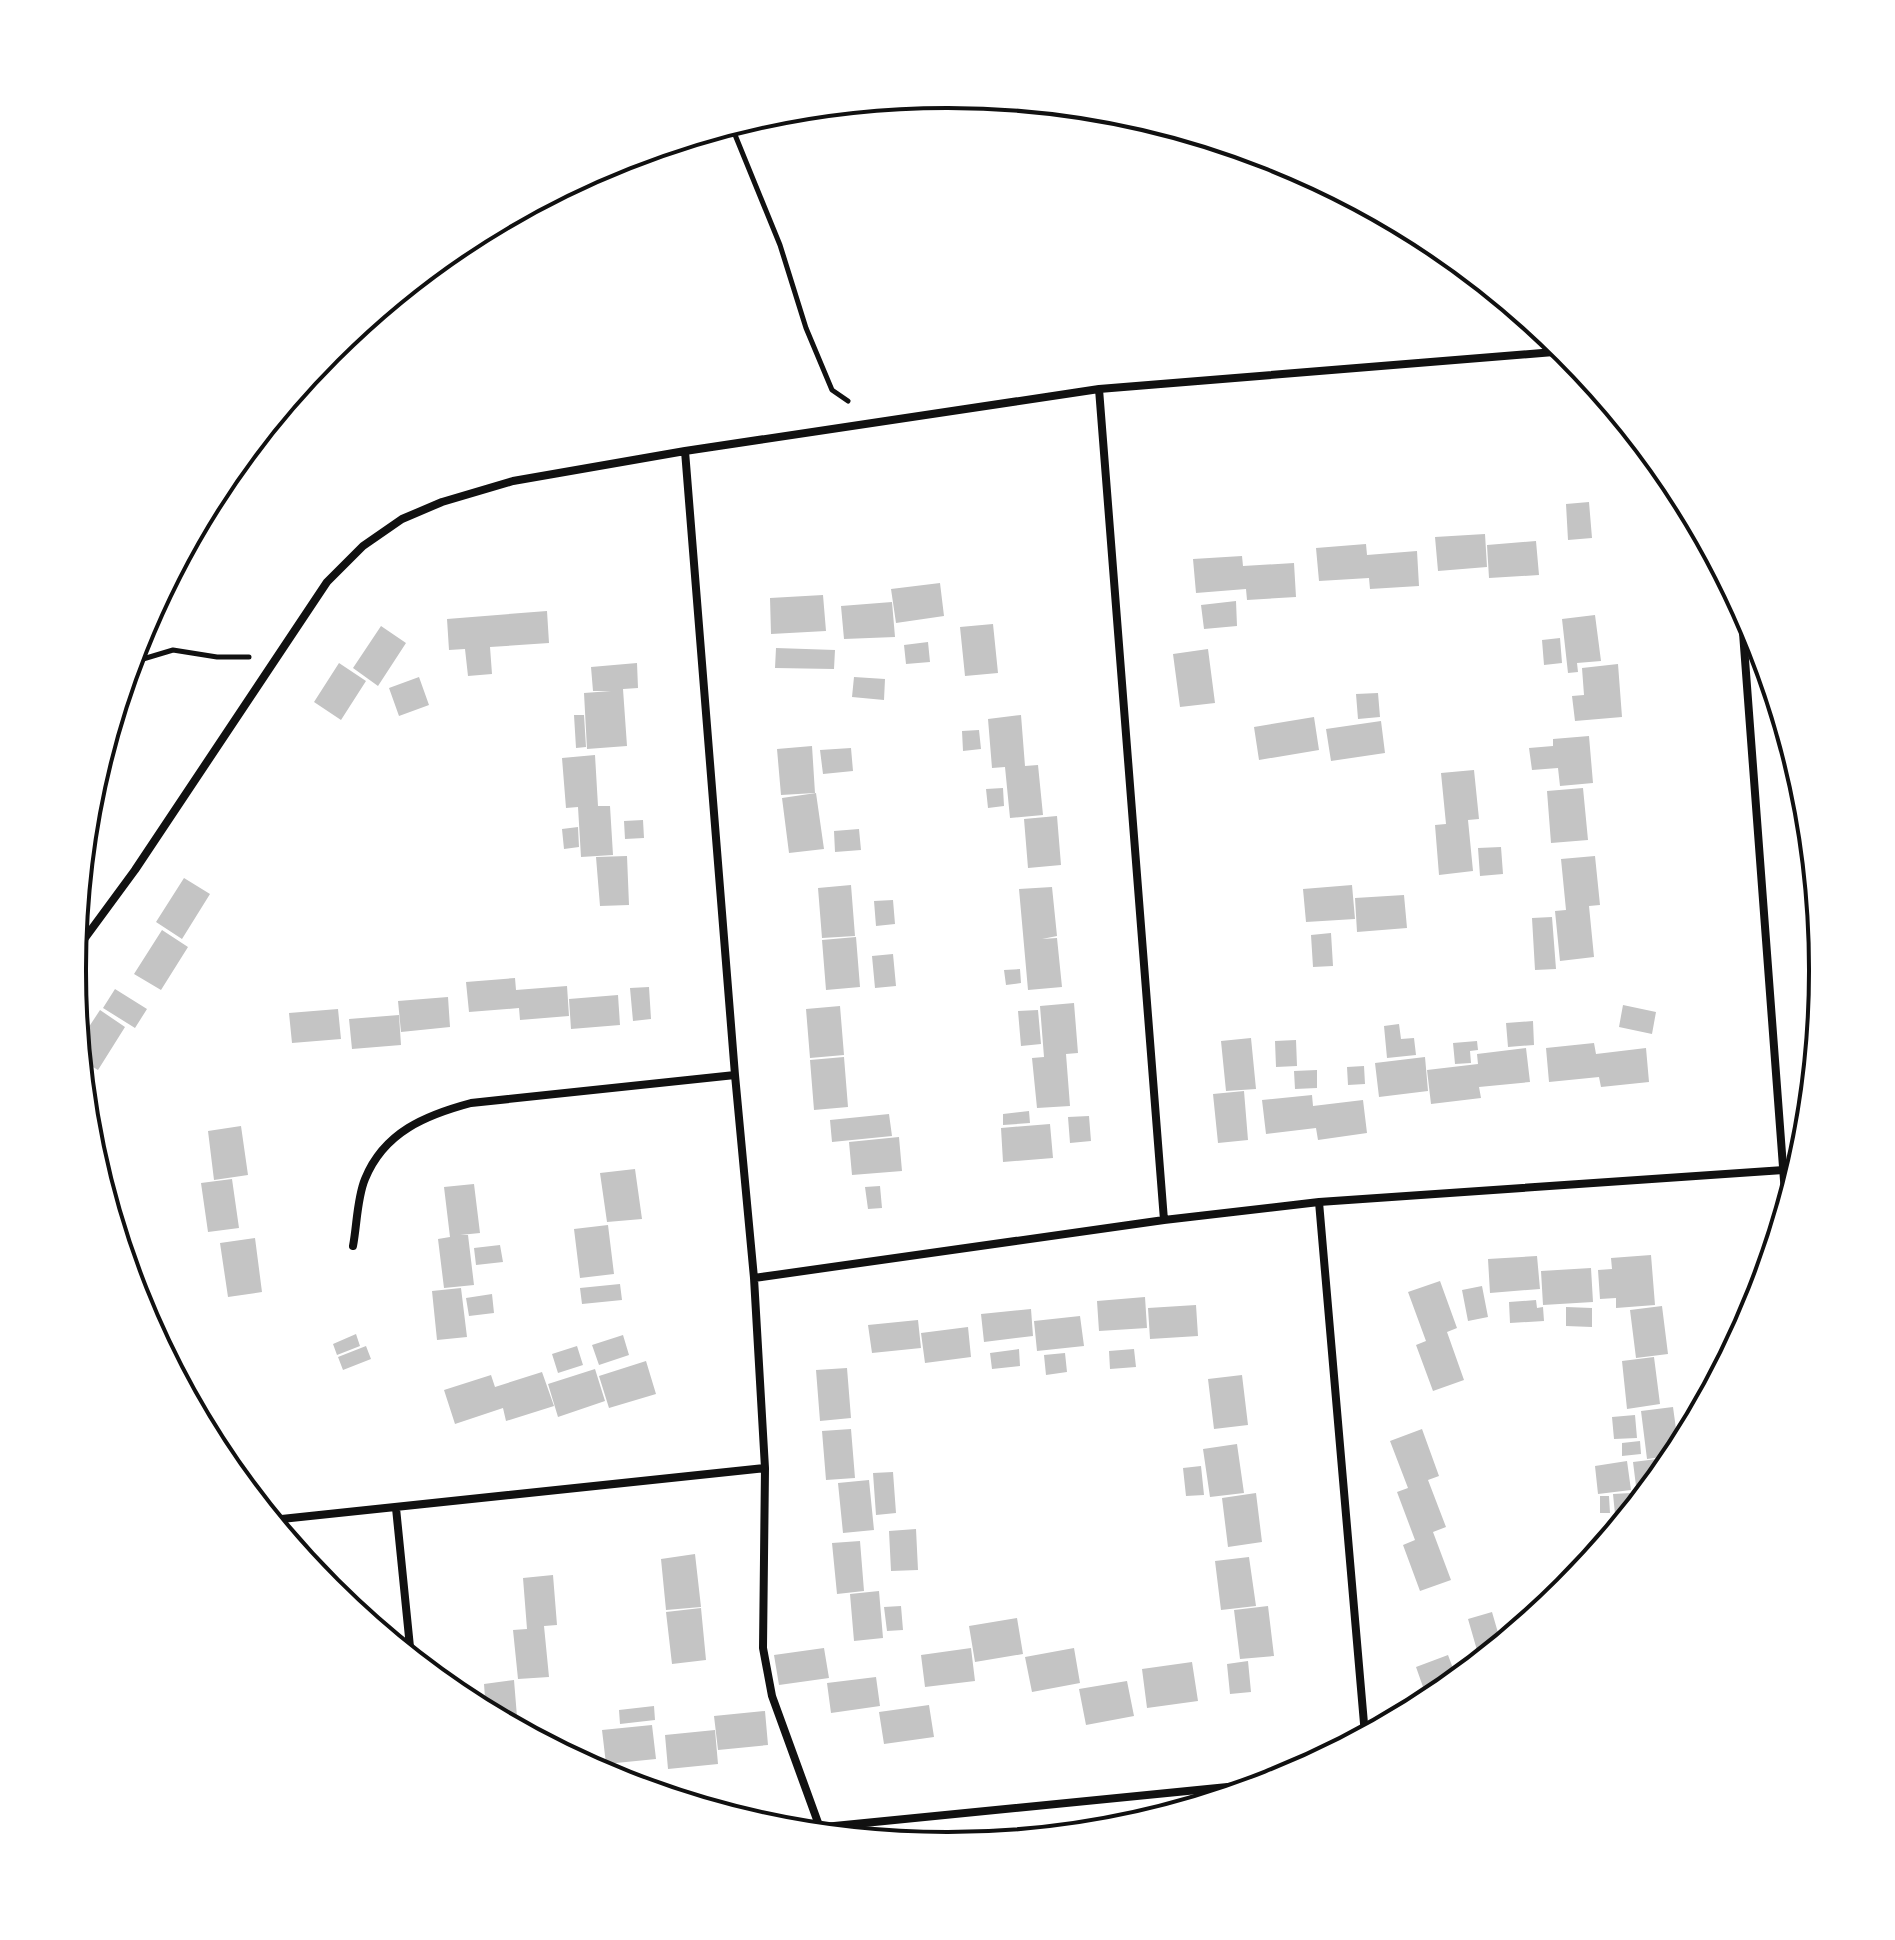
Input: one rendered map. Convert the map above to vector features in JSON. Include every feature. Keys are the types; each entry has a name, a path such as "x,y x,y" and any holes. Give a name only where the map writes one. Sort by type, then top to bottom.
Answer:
{"street":[{"path":"87,935 135,870 327,582 363,546 402,519 442,502 513,481 685,451 1099,389 1548,352"},
{"path":"1099,389 1164,1220"},
{"path":"685,451 754,1278 765,1468 763,1648 772,1696 818,1821"},
{"path":"1744,642 1783,1179"},
{"path":"353,1246 364,1181 382,1148 407,1128 434,1113 471,1103 735,1075"},
{"path":"754,1278 1164,1220 1319,1202 1782,1170"},
{"path":"1319,1202 1364,1724"},
{"path":"284,1519 765,1468"},
{"path":"396,1508 410,1642"},
{"path":"846,1825 1219,1787"}],"path":[{"path":"735,136 780,245 806,328 832,390 877,421"},
{"path":"145,658 173,650 217,657 277,658"}],"building":[{"path":"1589,502 1592,538 1568,540 1566,504"},
{"path":"1485,534 1487,567 1438,571 1435,537"},
{"path":"1536,541 1539,575 1489,578 1487,545"},
{"path":"1366,544 1367,555 1417,551 1419,586 1370,589 1369,578 1319,581 1316,548"},
{"path":"1242,556 1243,566 1294,563 1296,597 1247,600 1246,589 1196,593 1193,559"},
{"path":"940,583 944,616 896,623 891,589"},
{"path":"823,595 826,631 771,634 770,598"},
{"path":"1236,601 1237,626 1204,629 1201,605"},
{"path":"892,602 895,637 844,639 841,606"},
{"path":"547,611 549,643 490,647 492,674 468,676 465,649 449,650 447,619"},
{"path":"1595,615 1601,661 1577,663 1578,672 1568,673 1562,619"},
{"path":"993,624 998,673 965,676 960,627"},
{"path":"381,626 406,643 378,686 353,668"},
{"path":"1560,638 1562,663 1544,665 1542,640"},
{"path":"928,642 930,662 906,664 904,645"},
{"path":"776,648 835,650 834,669 775,668"},
{"path":"1208,649 1215,703 1180,707 1173,654"},
{"path":"339,663 366,681 341,720 314,702"},
{"path":"637,663 638,688 623,689 627,746 587,749 584,693 611,691 593,691 591,667"},
{"path":"1618,664 1622,717 1575,721 1572,696 1584,695 1582,668"},
{"path":"419,677 429,705 399,716 389,688"},
{"path":"854,677 885,679 884,700 852,697"},
{"path":"1378,693 1380,717 1358,719 1356,694"},
{"path":"574,715 584,715 586,747 576,748"},
{"path":"1021,715 1025,766 1038,765 1043,815 1010,818 1005,767 992,768 988,719"},
{"path":"1314,717 1319,750 1259,760 1254,727"},
{"path":"1381,721 1385,753 1331,761 1326,729"},
{"path":"979,730 981,749 963,751 962,731"},
{"path":"1589,736 1593,783 1560,786 1558,768 1532,770 1529,748 1553,746 1553,739"},
{"path":"812,746 815,793 781,795 777,749"},
{"path":"851,748 853,771 823,774 820,750"},
{"path":"595,755 598,806 610,806 613,855 581,857 578,807 566,808 562,758"},
{"path":"1474,770 1479,819 1468,820 1473,871 1439,875 1435,825 1446,824 1441,773"},
{"path":"1003,788 1004,806 988,808 986,789"},
{"path":"1583,788 1588,840 1551,843 1547,791"},
{"path":"816,793 824,849 789,853 782,798"},
{"path":"1057,816 1061,865 1028,868 1024,819"},
{"path":"643,820 644,838 625,839 624,821"},
{"path":"578,827 579,847 564,849 562,829"},
{"path":"859,829 861,850 835,852 834,831"},
{"path":"1501,847 1503,874 1480,876 1478,848"},
{"path":"627,856 629,905 600,906 596,857"},
{"path":"1595,856 1600,905 1589,906 1594,957 1560,961 1555,911 1566,910 1561,859"},
{"path":"184,878 210,894 182,939 156,922"},
{"path":"851,885 855,936 822,938 818,888"},
{"path":"1352,885 1355,919 1306,922 1303,889"},
{"path":"1052,887 1057,936 1042,939 1057,938 1062,987 1028,990 1019,889"},
{"path":"1404,895 1407,928 1357,932 1355,898"},
{"path":"893,900 895,924 876,926 874,901"},
{"path":"1552,917 1556,969 1535,970 1532,918"},
{"path":"162,930 188,947 161,990 134,974"},
{"path":"1331,933 1333,966 1313,967 1311,935"},
{"path":"856,937 860,987 826,990 822,940"},
{"path":"893,954 896,986 875,988 872,956"},
{"path":"1020,969 1021,983 1006,985 1004,970"},
{"path":"515,978 516,990 567,986 569,1016 520,1020 519,1008 469,1012 466,982"},
{"path":"649,987 651,1019 633,1021 630,988"},
{"path":"115,989 147,1009 135,1028 103,1008"},
{"path":"618,995 620,1025 571,1029 569,999"},
{"path":"448,997 450,1027 401,1032 398,1001"},
{"path":"1074,1003 1078,1053 1066,1054 1070,1106 1037,1108 1032,1058 1044,1057 1040,1006"},
{"path":"1623,1005 1656,1012 1652,1034 1619,1027"},
{"path":"840,1006 844,1055 810,1058 806,1009"},
{"path":"338,1009 341,1039 292,1043 289,1013"},
{"path":"100,1010 125,1027 98,1070 92,1066 88,1028"},
{"path":"1038,1010 1041,1044 1021,1046 1018,1011"},
{"path":"399,1015 401,1045 352,1049 349,1019"},
{"path":"1533,1021 1534,1045 1508,1047 1506,1023"},
{"path":"1399,1024 1401,1039 1414,1038 1416,1055 1387,1058 1384,1026"},
{"path":"1251,1038 1256,1089 1226,1091 1221,1041"},
{"path":"1296,1040 1297,1066 1276,1067 1275,1041"},
{"path":"1477,1041 1478,1050 1470,1051 1471,1063 1455,1064 1453,1043"},
{"path":"1594,1043 1596,1054 1646,1048 1649,1082 1601,1087 1599,1077 1549,1082 1546,1048"},
{"path":"1526,1048 1530,1082 1479,1087 1481,1098 1431,1104 1427,1070 1478,1064 1477,1054"},
{"path":"844,1057 848,1107 814,1110 810,1060"},
{"path":"1425,1057 1428,1091 1379,1097 1375,1063"},
{"path":"1364,1066 1365,1084 1348,1085 1347,1067"},
{"path":"1317,1070 1317,1088 1295,1089 1294,1071"},
{"path":"1244,1091 1248,1140 1218,1143 1213,1094"},
{"path":"1312,1095 1313,1106 1363,1100 1367,1133 1318,1140 1316,1128 1266,1134 1262,1100"},
{"path":"1029,1111 1030,1123 1003,1125 1003,1114"},
{"path":"889,1114 892,1136 832,1142 830,1120"},
{"path":"1089,1116 1091,1141 1070,1143 1068,1117"},
{"path":"1050,1124 1053,1158 1003,1162 1001,1128"},
{"path":"241,1126 248,1175 214,1180 208,1131"},
{"path":"899,1137 902,1171 852,1175 849,1142"},
{"path":"635,1169 642,1219 607,1222 600,1173"},
{"path":"232,1179 239,1228 208,1232 201,1183"},
{"path":"474,1184 480,1233 460,1235 468,1235 474,1285 444,1288 438,1239 450,1237 444,1187"},
{"path":"880,1186 882,1208 868,1209 865,1187"},
{"path":"608,1225 614,1274 580,1278 574,1229"},
{"path":"255,1238 262,1292 228,1297 220,1243"},
{"path":"500,1245 503,1262 476,1265 474,1248"},
{"path":"1651,1255 1655,1305 1616,1308 1616,1298 1600,1299 1598,1270 1612,1269 1611,1258"},
{"path":"1537,1256 1540,1289 1490,1293 1488,1259"},
{"path":"1591,1268 1593,1302 1543,1305 1541,1271"},
{"path":"1440,1281 1457,1328 1447,1332 1464,1380 1433,1391 1416,1345 1426,1341 1408,1292"},
{"path":"620,1284 622,1300 582,1304 580,1288"},
{"path":"1482,1286 1488,1317 1468,1321 1462,1290"},
{"path":"461,1288 467,1337 437,1340 432,1291"},
{"path":"492,1294 494,1313 469,1316 466,1298"},
{"path":"1145,1297 1147,1328 1099,1331 1097,1301"},
{"path":"1536,1300 1537,1308 1543,1307 1544,1321 1510,1323 1509,1302"},
{"path":"1196,1305 1198,1336 1150,1339 1148,1308"},
{"path":"1662,1306 1668,1354 1636,1358 1630,1310"},
{"path":"1566,1307 1592,1308 1592,1327 1566,1326"},
{"path":"1031,1309 1033,1336 984,1342 981,1314"},
{"path":"1080,1316 1084,1346 1037,1351 1034,1321"},
{"path":"918,1320 921,1348 872,1353 868,1325"},
{"path":"968,1327 971,1357 925,1363 921,1333"},
{"path":"356,1334 360,1346 337,1355 333,1344"},
{"path":"623,1335 629,1355 599,1365 592,1345"},
{"path":"366,1346 371,1359 343,1370 338,1357"},
{"path":"577,1346 583,1365 558,1373 552,1354"},
{"path":"1019,1349 1020,1366 992,1369 990,1353"},
{"path":"1134,1349 1136,1367 1110,1369 1109,1351"},
{"path":"1065,1353 1067,1372 1046,1375 1044,1355"},
{"path":"1654,1357 1660,1404 1627,1409 1622,1361"},
{"path":"646,1361 656,1394 609,1408 599,1376"},
{"path":"847,1368 851,1418 820,1421 816,1370"},
{"path":"595,1369 605,1401 558,1417 548,1384"},
{"path":"542,1372 554,1406 506,1421 503,1408 455,1424 444,1390 491,1375 495,1387"},
{"path":"1242,1375 1248,1425 1214,1429 1208,1379"},
{"path":"1673,1407 1676,1430 1658,1458 1647,1459 1641,1411"},
{"path":"1635,1415 1637,1438 1614,1439 1612,1417"},
{"path":"851,1429 855,1478 826,1480 822,1431"},
{"path":"1422,1429 1439,1476 1428,1480 1446,1527 1433,1532 1451,1580 1420,1591 1403,1545 1415,1540 1397,1492 1408,1488 1390,1441"},
{"path":"1640,1441 1641,1454 1622,1456 1622,1443"},
{"path":"1237,1444 1244,1493 1210,1497 1203,1449"},
{"path":"1657,1459 1636,1487 1633,1462"},
{"path":"1627,1461 1631,1490 1598,1494 1595,1466"},
{"path":"1201,1466 1204,1495 1186,1496 1183,1468"},
{"path":"893,1472 896,1513 876,1515 873,1473"},
{"path":"869,1480 874,1530 843,1533 838,1483"},
{"path":"1256,1493 1262,1542 1228,1547 1222,1498"},
{"path":"1631,1493 1615,1514 1613,1494"},
{"path":"1600,1496 1609,1496 1610,1513 1600,1513"},
{"path":"916,1529 918,1570 891,1571 889,1531"},
{"path":"860,1541 864,1591 837,1594 832,1543"},
{"path":"695,1554 701,1607 666,1610 661,1559"},
{"path":"1249,1557 1256,1606 1221,1610 1215,1561"},
{"path":"553,1575 557,1625 544,1626 549,1677 518,1679 513,1630 527,1629 523,1578"},
{"path":"879,1591 883,1638 854,1641 850,1594"},
{"path":"901,1606 903,1630 887,1631 884,1607"},
{"path":"1268,1606 1274,1656 1240,1659 1234,1610"},
{"path":"701,1608 706,1660 672,1664 666,1612"},
{"path":"1492,1612 1498,1632 1477,1649 1468,1619"},
{"path":"1017,1618 1023,1654 975,1662 969,1626"},
{"path":"824,1648 829,1678 779,1685 774,1655"},
{"path":"971,1648 975,1681 925,1687 921,1655"},
{"path":"1074,1648 1080,1683 1032,1692 1025,1657"},
{"path":"1448,1655 1452,1667 1423,1688 1416,1667"},
{"path":"1248,1661 1251,1692 1230,1694 1227,1664"},
{"path":"1192,1662 1198,1701 1147,1708 1142,1669"},
{"path":"876,1677 880,1706 831,1713 827,1683"},
{"path":"514,1680 517,1716 485,1696 484,1684"},
{"path":"1127,1681 1134,1716 1086,1725 1079,1689"},
{"path":"929,1705 934,1737 884,1744 879,1712"},
{"path":"654,1706 655,1720 620,1724 619,1710"},
{"path":"765,1711 768,1745 718,1750 714,1716"},
{"path":"652,1725 656,1759 612,1763 606,1761 602,1730"},
{"path":"715,1730 718,1764 668,1769 665,1735"}]}
